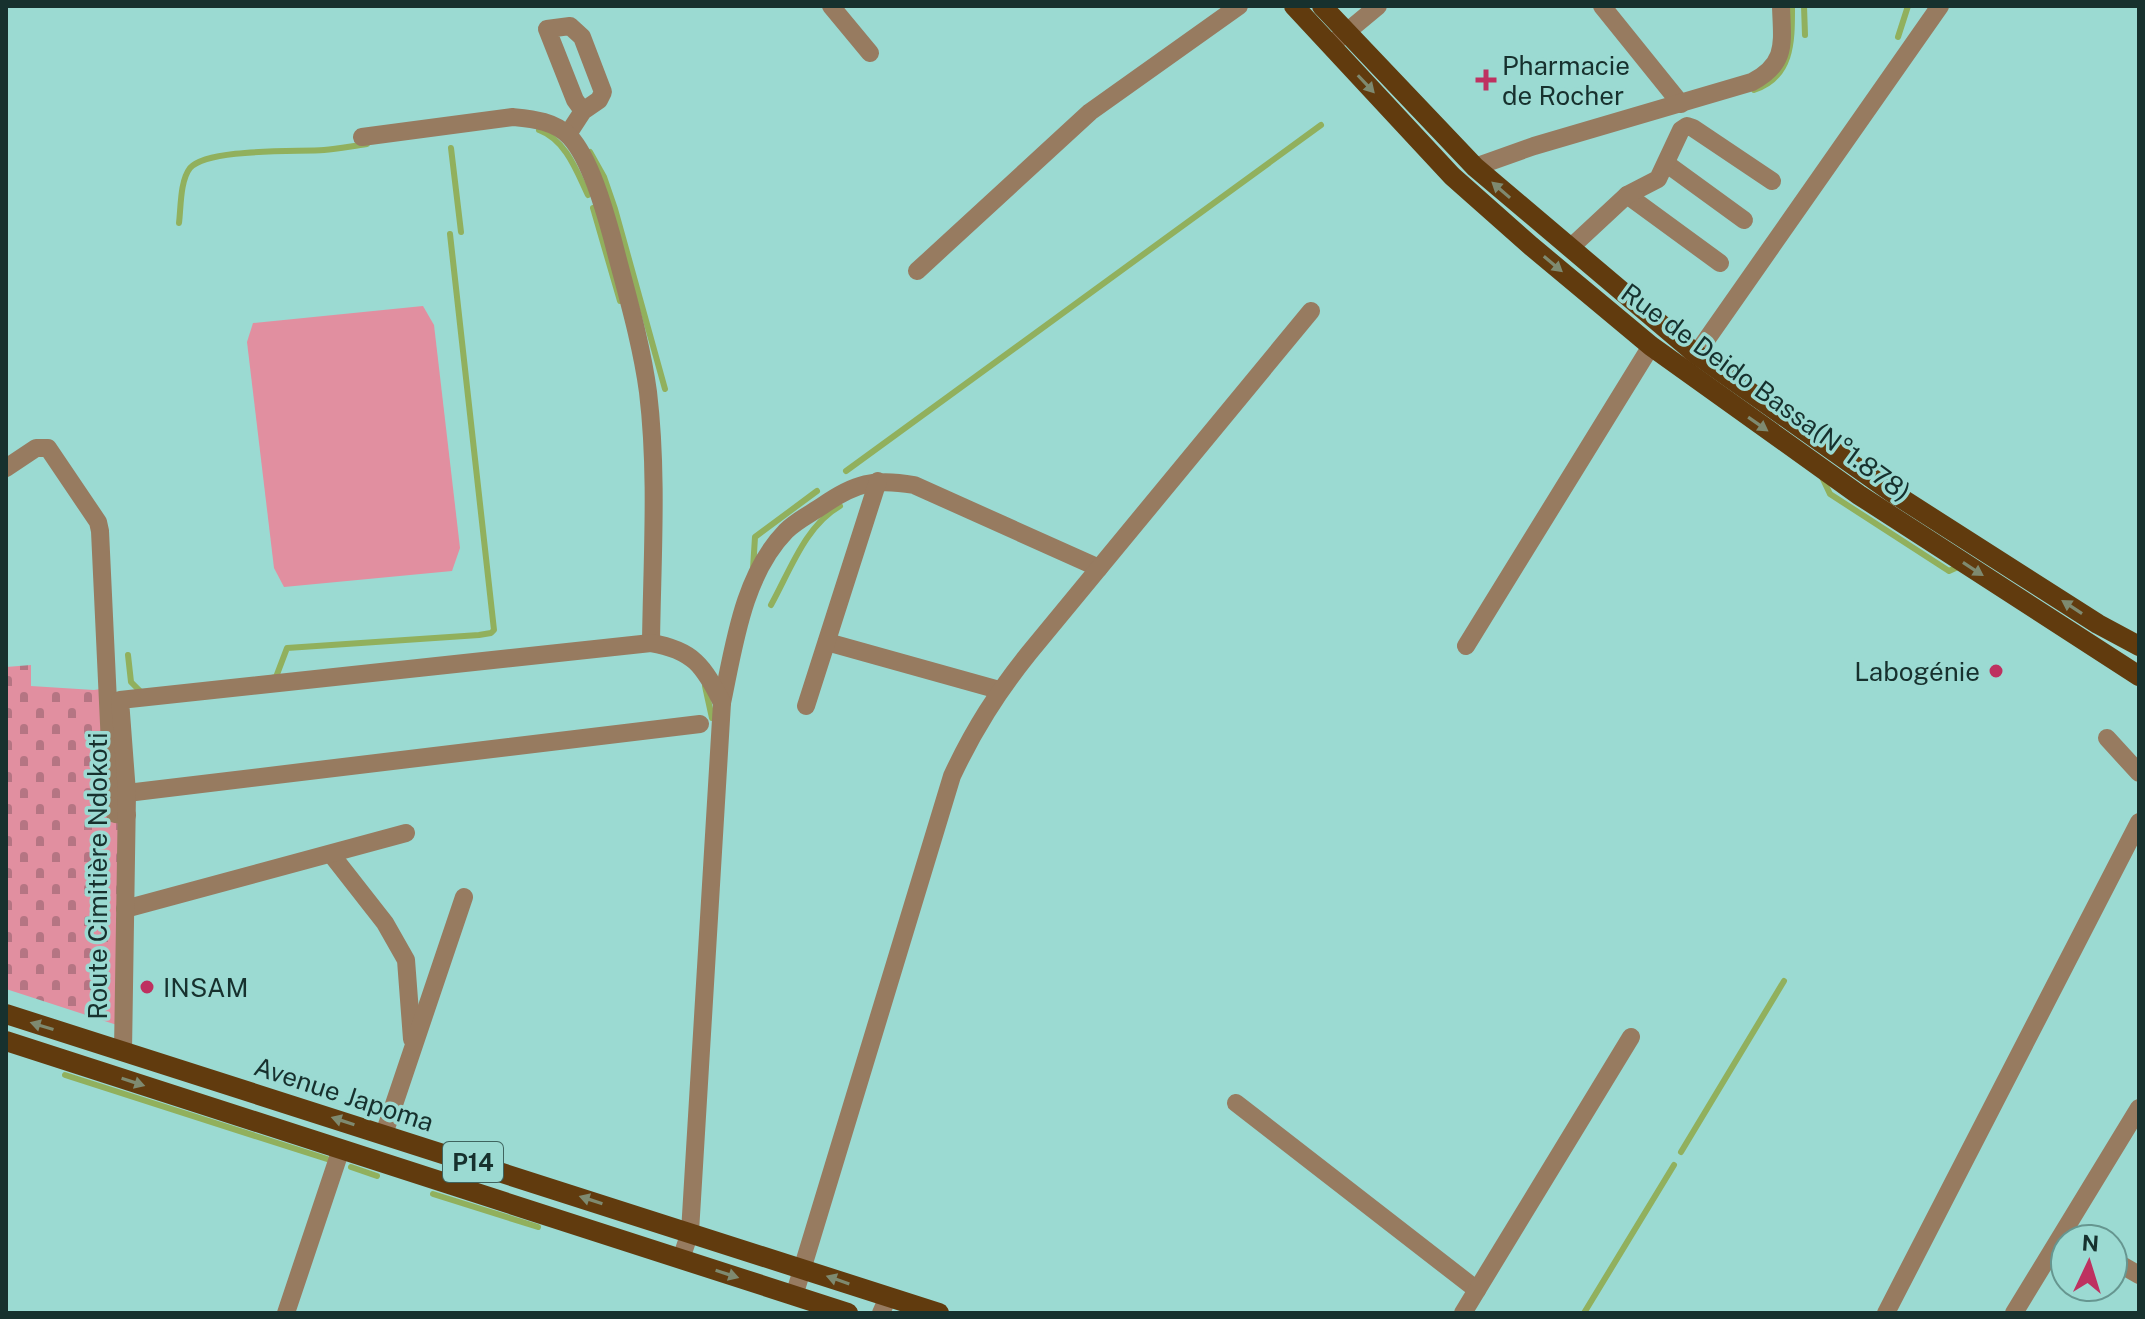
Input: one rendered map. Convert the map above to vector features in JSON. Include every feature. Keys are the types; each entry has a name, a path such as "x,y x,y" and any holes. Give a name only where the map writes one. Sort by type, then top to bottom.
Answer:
{"main road":[{"name":"Rue de Deido Bassa(N°1.878)","path":"1294,6 1338,40 1452,176 1651,346 1859,495 2139,676"},
{"path":"1322,6 1338,40 1475,167 1696,354 1893,493 2098,624 2139,646"},
{"name":"Avenue Japoma","path":"6,1014 804,1268 885,1305 939,1313"},
{"name":"Avenue Japoma","path":"6,1041 848,1313"}],"street":[{"path":"831,6 870,53"},
{"path":"917,271 1090,112 1239,6"},
{"path":"1338,40 1378,6"},
{"path":"1602,6 1681,104"},
{"path":"1475,167 1534,146 1752,82 1768,74 1778,63 1782,47 1781,6"},
{"path":"1684,372 1940,6"},
{"path":"568,134 583,111"},
{"path":"362,137 513,117 553,125 568,134 580,150 606,216 629,301 648,390 653,461 651,643 675,647 696,659 711,679 722,703"},
{"path":"1570,248 1627,195 1658,179 1681,130 1687,126 1772,181"},
{"path":"1667,164 1744,220"},
{"path":"1627,195 1720,263"},
{"path":"794,1296 952,776 974,730 999,690 1311,311"},
{"path":"1466,646 1651,346"},
{"path":"6,468 36,448 48,448 98,522 113,809 115,814 127,815"},
{"path":"681,1259 690,1232 722,703 738,628 766,558 787,530 844,491 878,481 914,485 1099,568"},
{"path":"806,706 878,481"},
{"path":"827,642 999,690"},
{"name":"Route Cimitière Ndokoti","path":"123,1051 127,793 120,700 651,643"},
{"path":"127,793 700,724"},
{"path":"2107,738 2139,773"},
{"path":"1886,1313 2139,822"},
{"path":"125,909 406,833"},
{"path":"331,854 385,923 406,960 413,1048"},
{"path":"384,1134 464,897"},
{"path":"1463,1313 1631,1037"},
{"path":"1236,1103 1477,1290"},
{"path":"2077,1223 2139,1108"},
{"path":"286,1313 341,1149"},
{"path":"2014,1313 2049,1265"}],"green space":[{"path":"423,306 434,325 460,548 452,571 284,587 274,568 247,342 253,323"},
{"path":"31,665 31,686 106,688 122,810 120,1026 6,989 6,667"}],"waterway":[{"path":"1754,90 1776,76 1788,56 1792,6"},
{"path":"1804,6 1805,35"},
{"path":"1898,37 1908,6"},
{"path":"846,471 1321,125"},
{"path":"539,130 563,149 588,195"},
{"path":"179,223 184,180 190,168 200,162 233,154 324,150 367,144"},
{"path":"451,148 461,232"},
{"path":"590,152 604,177 615,209 665,389"},
{"path":"593,208 620,301"},
{"path":"272,678 276,677 287,648 479,635 494,630 450,234"},
{"path":"1822,477 1830,494 1949,571 1960,566"},
{"path":"753,569 755,537 817,491"},
{"path":"771,605 808,537 840,506"},
{"path":"128,655 131,682 142,693"},
{"path":"705,686 712,718"},
{"path":"1681,1152 1784,981"},
{"path":"65,1075 327,1159"},
{"path":"1584,1313 1674,1165"},
{"path":"351,1167 377,1176"},
{"path":"433,1194 538,1227"}],"place":[{"name":"Pharmacie de Rocher","path":"1486,80"},
{"name":"Labogénie","path":"1996,671"},
{"name":"INSAM","path":"147,987"}]}
